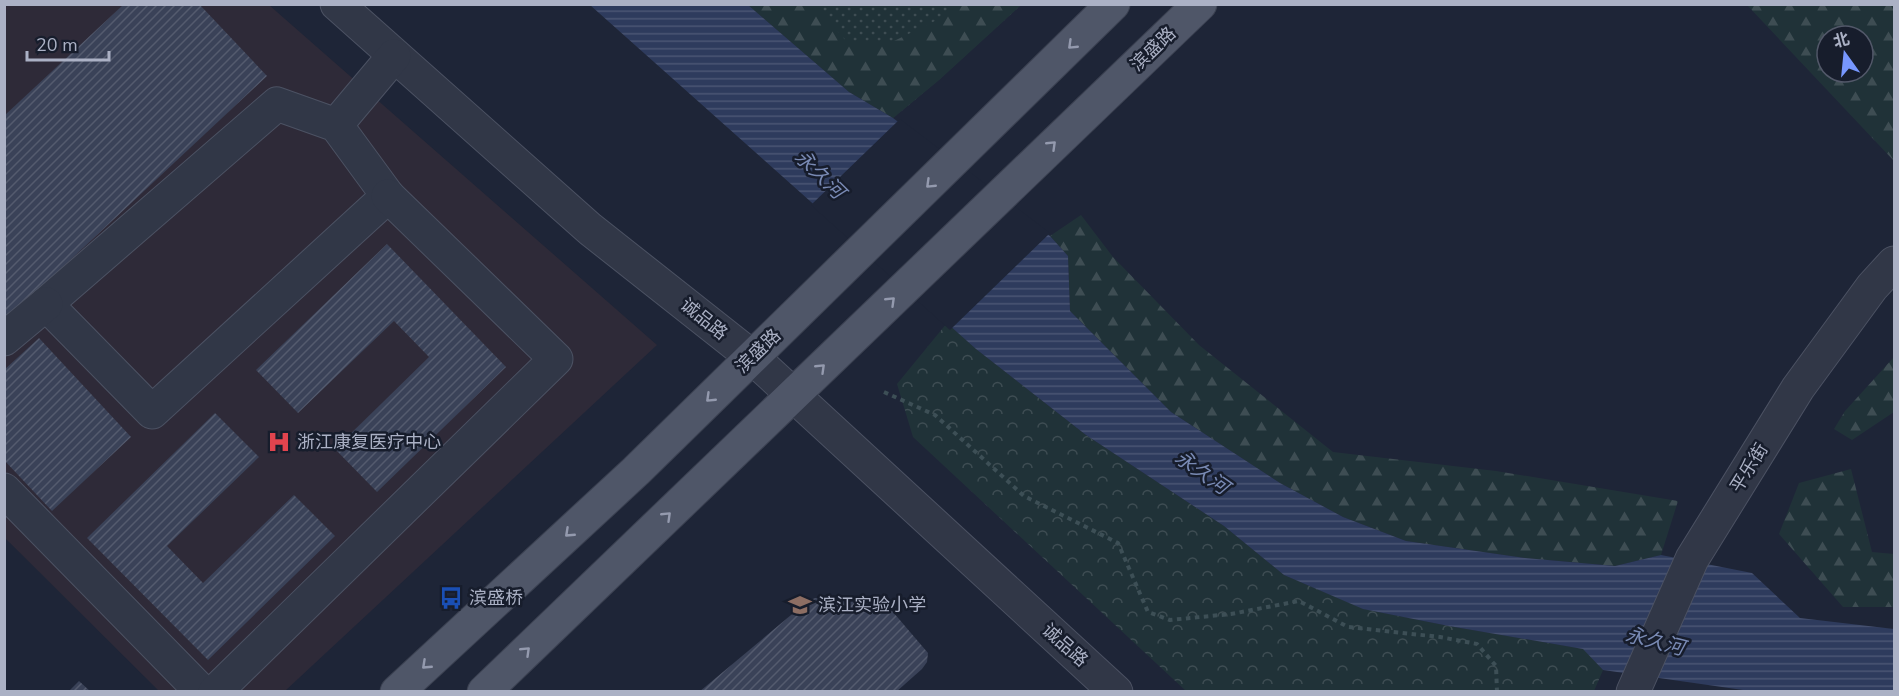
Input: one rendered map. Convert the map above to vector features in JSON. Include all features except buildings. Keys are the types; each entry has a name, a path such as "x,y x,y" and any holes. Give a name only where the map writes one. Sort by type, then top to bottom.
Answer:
{"main road":[{"name":"滨盛路","path":"397,692 636,471 1113,4"},
{"name":"滨盛路","path":"484,692 1200,4"}],"street":[{"name":"诚品路","path":"337,4 590,229 752,357 1116,692"},
{"path":"336,125 394,56"},
{"path":"4,339 277,104 336,125 388,196 556,359 215,692"},
{"path":"46,304 152,412 388,196"},
{"name":"平乐街","path":"1635,688 1692,559 1798,388 1872,287 1894,263"},
{"path":"4,490 202,692"}],"path":[{"path":"884,392 935,415 1024,496 1118,543 1148,612 1170,620 1230,614 1299,601 1348,627 1440,637 1477,644 1496,666 1497,692"}],"shaded area":[{"name":"浙江康复医疗中心","path":"4,5 269,5 657,345 285,691 159,691 5,538"}],"green space":[{"path":"748,5 1021,5 939,80 893,118"},
{"path":"748,5 815,5 847,42 894,41 935,21 954,5 1021,5 939,80 893,118 849,92"},
{"path":"1747,5 1894,5 1894,161 1821,84 1875,84 1875,24 1815,24 1815,77"},
{"path":"1081,215 1113,257 1199,345 1333,452 1496,471 1678,501 1661,555 1615,566 1525,558 1406,541 1343,517 1280,483 1171,412 1070,311 1068,256 1050,236"},
{"path":"947,323 976,349 1086,435 1224,526 1284,575 1364,609 1584,649 1603,670 1594,691 1186,691 913,437 897,384"},
{"path":"1894,357 1894,412 1852,440 1834,429 1845,411"},
{"path":"1851,469 1872,552 1894,554 1894,607 1843,607 1779,534 1799,483"}],"water":[{"name":"永久河","path":"590,5 748,5 849,92 893,118 1050,236 1068,256 1070,311 1171,412 1280,483 1343,517 1406,541 1525,558 1615,566 1661,555 1752,573 1800,618 1894,629 1894,691 1750,691 1603,670 1583,649 1363,609 1284,575 1224,526 1086,435 976,349"}],"pier":[{"path":"900,119 1050,233 950,330 811,205"}],"place":[{"name":"浙江康复医疗中心","path":"279,442"},
{"name":"滨盛桥","path":"451,598"},
{"name":"滨江实验小学","path":"800,605"}]}
